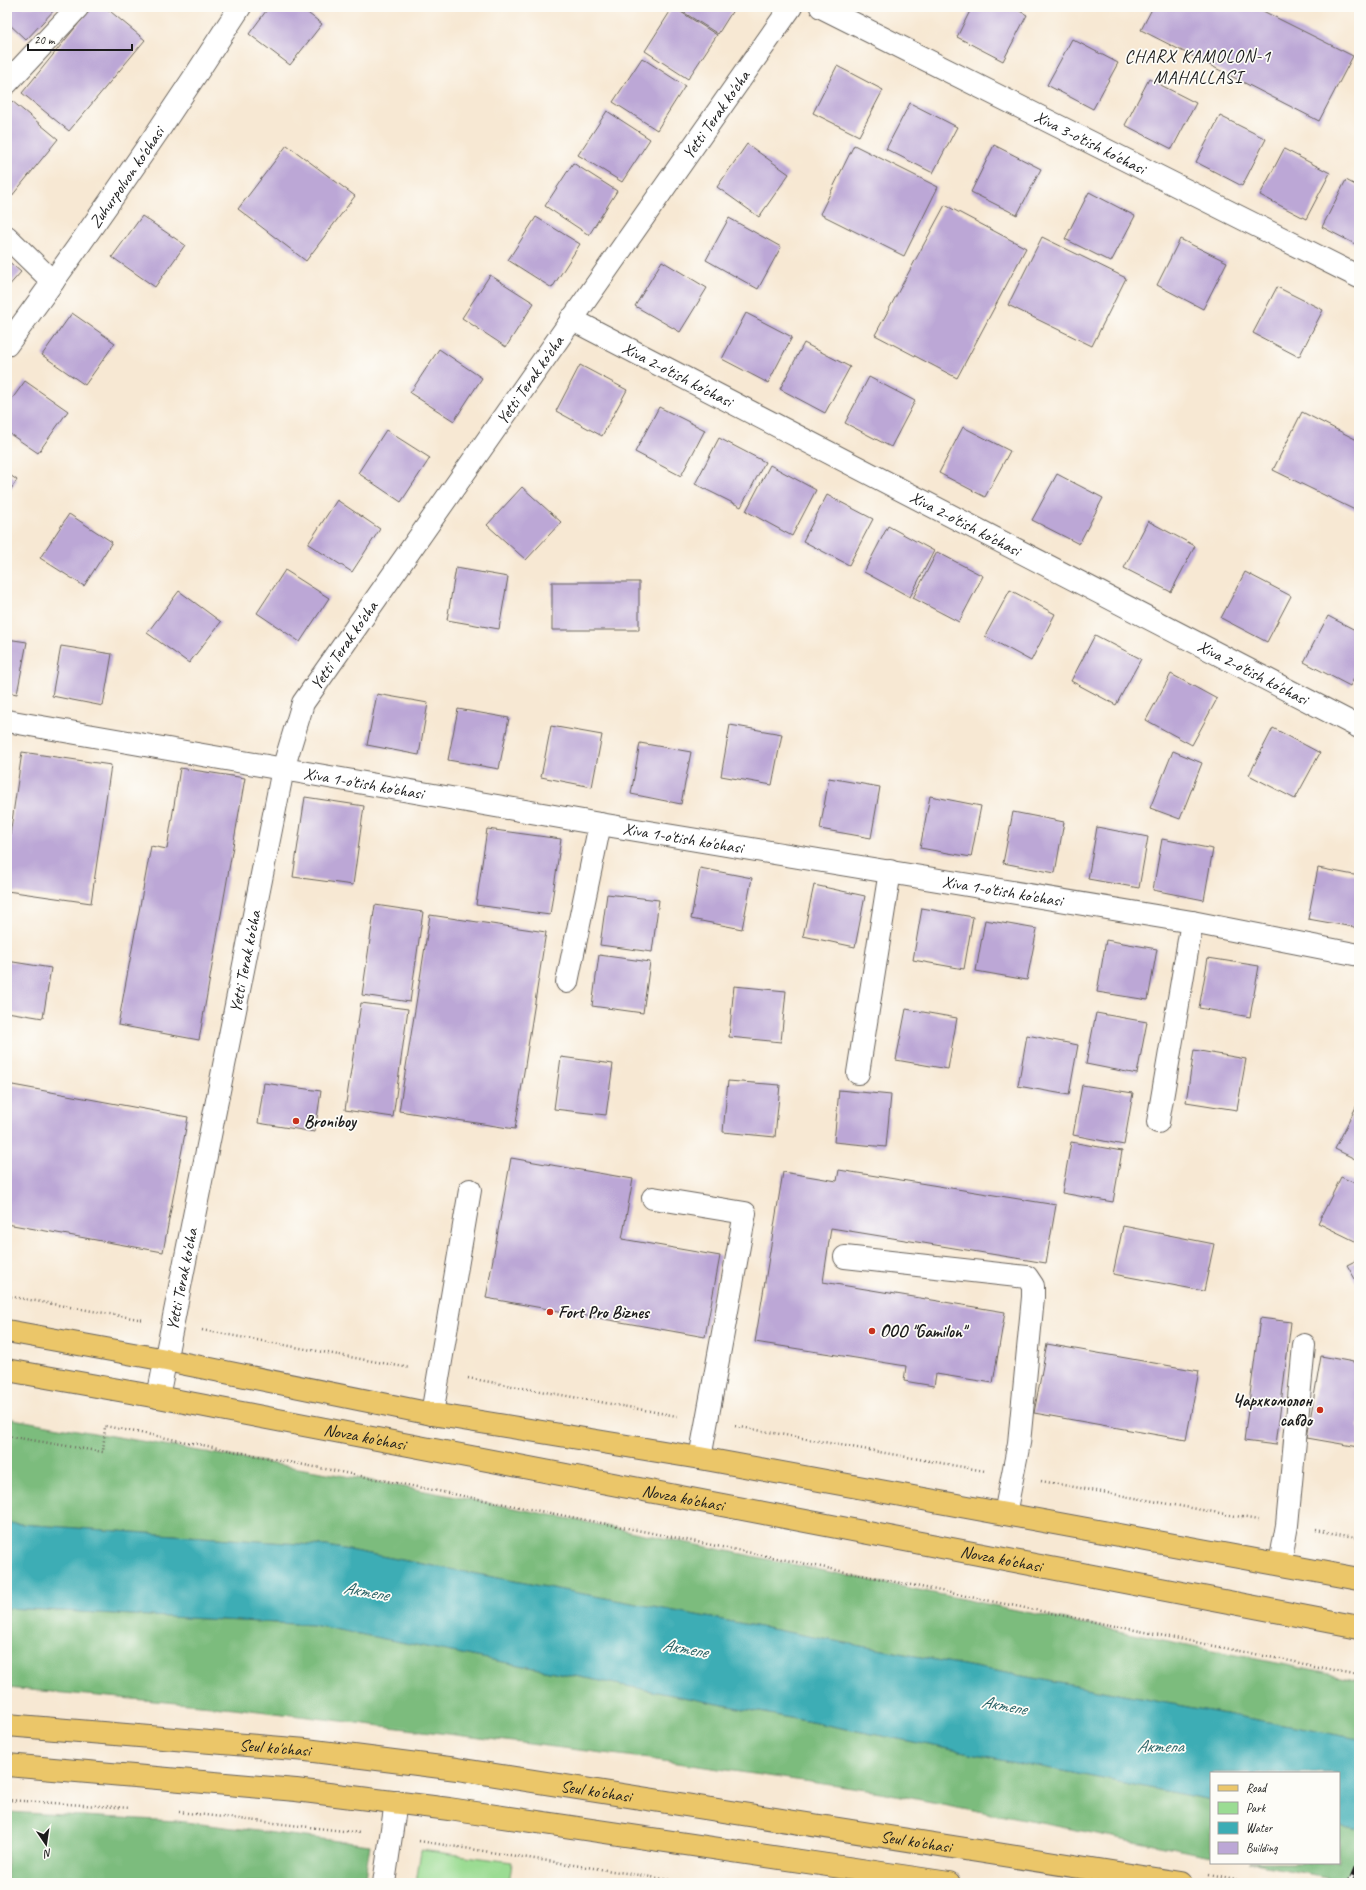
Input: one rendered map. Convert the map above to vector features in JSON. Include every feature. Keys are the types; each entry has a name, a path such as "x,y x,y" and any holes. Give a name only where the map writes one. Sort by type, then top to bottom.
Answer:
{"main road":[{"name":"Novza ko'chasi","path":"7,1331 166,1360 432,1414 700,1458 1359,1578"},
{"name":"Novza ko'chasi","path":"7,1370 158,1397 1359,1626"},
{"name":"Seul ko'chasi","path":"7,1726 306,1750 457,1769 1181,1883"},
{"path":"7,1765 288,1789 396,1802 949,1883"}],"street":[{"path":"7,83 78,7"},
{"name":"Zuhurpolvon ko'chasi","path":"7,345 53,282 201,68 240,7"},
{"name":"Yetti Terak ko'cha","path":"158,1397 283,769 303,703 791,7"},
{"name":"Xiva 3-o'tish ko'chasi","path":"822,7 1359,277"},
{"path":"7,237 53,282"},
{"name":"Xiva 2-o'tish ko'chasi","path":"572,319 1359,727"},
{"name":"Xiva 1-o'tish ko'chasi","path":"7,721 600,824 1192,922 1359,955"},
{"path":"566,982 600,824"},
{"path":"858,1073 890,871"},
{"path":"1158,1122 1192,922"},
{"path":"432,1414 470,1190"},
{"path":"653,1198 746,1213 700,1458"},
{"path":"845,1257 1026,1277 1033,1286 1018,1443 1005,1514"},
{"path":"1280,1564 1287,1525 1304,1345"},
{"path":"384,1883 396,1802"}],"path":[{"path":"7,1436 102,1452 105,1426 619,1526 1359,1675"},
{"path":"7,1800 135,1808"},
{"path":"174,1811 391,1837 690,1883"}],"green space":[{"path":"7,1418 362,1479 561,1517 1359,1680 1359,1739 327,1546 7,1523"},
{"path":"7,1608 313,1625 1210,1800 1210,1856 880,1792 628,1756 234,1708 7,1688"},
{"path":"7,1812 177,1821 370,1845 364,1883 7,1883"},
{"path":"1340,1825 1359,1829 1359,1883 1254,1864 1340,1864"},
{"path":"421,1850 512,1862 509,1883 416,1883"}],"water":[{"name":"Актепа","path":"7,1523 327,1546 1359,1739 1359,1829 1340,1825 1340,1772 1210,1772 1210,1800 313,1625 7,1608"}],"building":[{"path":"7,7 57,7 26,40 7,22"},
{"path":"92,7 105,7 145,40 69,131 22,93"},
{"path":"269,7 300,7 322,24 290,65 249,34"},
{"path":"673,7 717,35 688,79 645,51"},
{"path":"675,7 735,7 718,34"},
{"path":"972,7 1012,7 1027,15 1003,61 957,37"},
{"path":"1153,7 1255,7 1353,56 1319,121 1141,30"},
{"path":"1072,39 1118,63 1093,109 1047,85"},
{"path":"642,58 685,86 657,130 613,102"},
{"path":"837,66 883,90 859,136 813,113"},
{"path":"1149,79 1196,103 1172,149 1125,125"},
{"path":"12,101 58,139 7,202 7,108"},
{"path":"910,103 957,127 933,173 886,149"},
{"path":"607,111 650,139 622,182 578,155"},
{"path":"1220,116 1266,139 1242,186 1196,162"},
{"path":"747,144 789,174 759,217 717,187"},
{"path":"287,145 355,196 306,261 238,209"},
{"path":"854,145 938,187 904,256 820,214"},
{"path":"994,145 1041,169 1017,215 971,192"},
{"path":"1284,149 1330,173 1306,219 1260,195"},
{"path":"573,163 617,191 589,235 545,206"},
{"path":"1346,180 1359,187 1359,246 1322,227"},
{"path":"1089,192 1135,216 1111,262 1065,239"},
{"path":"945,205 1026,248 957,378 875,335"},
{"path":"142,216 185,245 155,287 112,257"},
{"path":"536,217 580,244 552,288 508,260"},
{"path":"729,218 781,247 758,289 706,260"},
{"path":"1042,237 1126,278 1092,346 1008,305"},
{"path":"1180,239 1227,262 1203,309 1157,285"},
{"path":"7,260 21,272 7,288"},
{"path":"662,261 707,288 680,332 635,306"},
{"path":"490,275 534,303 506,347 462,318"},
{"path":"1277,287 1323,310 1299,357 1253,333"},
{"path":"72,313 115,343 85,385 42,355"},
{"path":"746,313 792,337 768,383 722,359"},
{"path":"804,343 850,367 825,413 780,389"},
{"path":"439,349 482,378 454,421 410,393"},
{"path":"580,365 627,390 602,436 556,411"},
{"path":"869,377 915,401 891,447 845,423"},
{"path":"25,381 68,411 38,453 7,432 7,406"},
{"path":"659,407 705,430 681,476 635,452"},
{"path":"1302,412 1359,441 1359,512 1273,470"},
{"path":"963,427 1010,451 985,497 939,473"},
{"path":"386,430 430,458 401,502 358,473"},
{"path":"719,438 765,462 741,507 695,484"},
{"path":"770,465 816,490 792,536 746,511"},
{"path":"7,473 17,480 7,495"},
{"path":"1057,474 1103,498 1079,544 1032,520"},
{"path":"522,487 561,522 526,560 487,525"},
{"path":"827,495 873,519 849,565 803,541"},
{"path":"337,500 380,529 352,572 308,544"},
{"path":"69,514 112,542 84,586 40,558"},
{"path":"1148,521 1195,546 1171,592 1124,568"},
{"path":"888,526 934,551 910,597 864,572"},
{"path":"937,552 983,576 959,622 913,598"},
{"path":"456,568 508,577 499,629 447,620"},
{"path":"285,570 329,598 300,642 257,613"},
{"path":"1245,572 1291,596 1267,642 1221,618"},
{"path":"552,582 639,582 639,630 552,630"},
{"path":"1010,590 1055,614 1031,661 985,636"},
{"path":"179,591 221,622 189,663 147,633"},
{"path":"1328,616 1359,632 1359,669 1350,686 1304,662"},
{"path":"1095,635 1141,659 1116,705 1071,681"},
{"path":"7,639 27,642 17,694 7,692"},
{"path":"61,646 112,654 103,706 52,696"},
{"path":"1171,674 1217,699 1192,745 1146,720"},
{"path":"377,694 428,703 419,755 367,745"},
{"path":"458,709 509,718 499,769 448,760"},
{"path":"730,725 782,734 772,785 721,776"},
{"path":"551,726 602,735 592,787 541,777"},
{"path":"1273,728 1320,753 1295,799 1249,775"},
{"path":"640,743 691,752 681,804 631,794"},
{"path":"1173,751 1202,763 1180,819 1150,808"},
{"path":"22,752 111,765 91,903 7,891 7,856"},
{"path":"180,768 245,778 199,1040 118,1025 151,846 167,849"},
{"path":"829,778 880,787 871,838 820,829"},
{"path":"930,796 981,806 971,857 920,848"},
{"path":"305,797 364,806 353,885 293,877"},
{"path":"1013,812 1064,822 1055,873 1003,863"},
{"path":"1097,827 1148,837 1139,888 1088,879"},
{"path":"487,829 561,839 550,915 476,905"},
{"path":"1162,839 1213,849 1204,900 1153,890"},
{"path":"700,868 752,878 742,929 691,919"},
{"path":"1318,868 1359,876 1359,928 1308,919"},
{"path":"814,885 865,896 855,947 803,936"},
{"path":"607,894 659,900 652,952 600,945"},
{"path":"375,905 423,912 410,1002 362,995"},
{"path":"922,908 973,917 964,969 913,960"},
{"path":"430,915 546,932 515,1129 399,1111"},
{"path":"985,920 1037,929 1027,980 976,971"},
{"path":"1106,940 1157,949 1148,1000 1097,992"},
{"path":"599,955 650,962 643,1013 592,1006"},
{"path":"1208,958 1259,966 1250,1017 1199,1008"},
{"path":"7,961 51,968 43,1018 7,1012"},
{"path":"734,986 786,991 781,1042 729,1037"},
{"path":"361,1003 408,1009 393,1117 345,1110"},
{"path":"906,1009 957,1018 948,1069 896,1060"},
{"path":"1096,1013 1147,1022 1137,1074 1086,1064"},
{"path":"1027,1035 1078,1045 1069,1095 1018,1086"},
{"path":"1194,1050 1246,1059 1237,1110 1186,1102"},
{"path":"561,1057 613,1064 606,1115 554,1109"},
{"path":"728,1081 780,1085 775,1137 723,1132"},
{"path":"264,1083 321,1091 315,1132 258,1123"},
{"path":"7,1084 188,1117 163,1252 7,1224"},
{"path":"1082,1085 1133,1093 1124,1145 1073,1135"},
{"path":"839,1090 891,1095 886,1147 834,1142"},
{"path":"1359,1103 1359,1161 1335,1149"},
{"path":"1071,1142 1122,1151 1113,1202 1062,1193"},
{"path":"511,1158 633,1179 622,1239 720,1256 705,1337 486,1298"},
{"path":"839,1170 1056,1205 1046,1263 831,1228 823,1282 1005,1312 993,1383 936,1374 934,1386 904,1381 906,1366 755,1342 783,1172 837,1181"},
{"path":"1341,1177 1359,1185 1359,1243 1318,1223"},
{"path":"1123,1226 1214,1244 1204,1291 1113,1274"},
{"path":"1359,1259 1359,1286 1347,1265"},
{"path":"1260,1318 1291,1322 1276,1445 1244,1441"},
{"path":"1047,1344 1199,1371 1186,1440 1034,1413"},
{"path":"1321,1356 1359,1363 1359,1447 1307,1438"}],"railway":[{"path":"1350,1883 1359,1862"}],"place":[{"name":"Broniboy","path":"296,1121"},
{"name":"Fort Pro Biznes","path":"550,1312"},
{"name":"ООО \"Gamilon\"","path":"872,1331"},
{"name":"Чархкомолон савдо","path":"1320,1410"}],"district":[{"name":"CHARX KAMOLON-1 MAHALLASI","path":"1198,66"}],"water label":[{"name":"Актепе","path":"366,1591"},
{"name":"Актепе","path":"685,1648"},
{"name":"Актепе","path":"1004,1705"}]}
